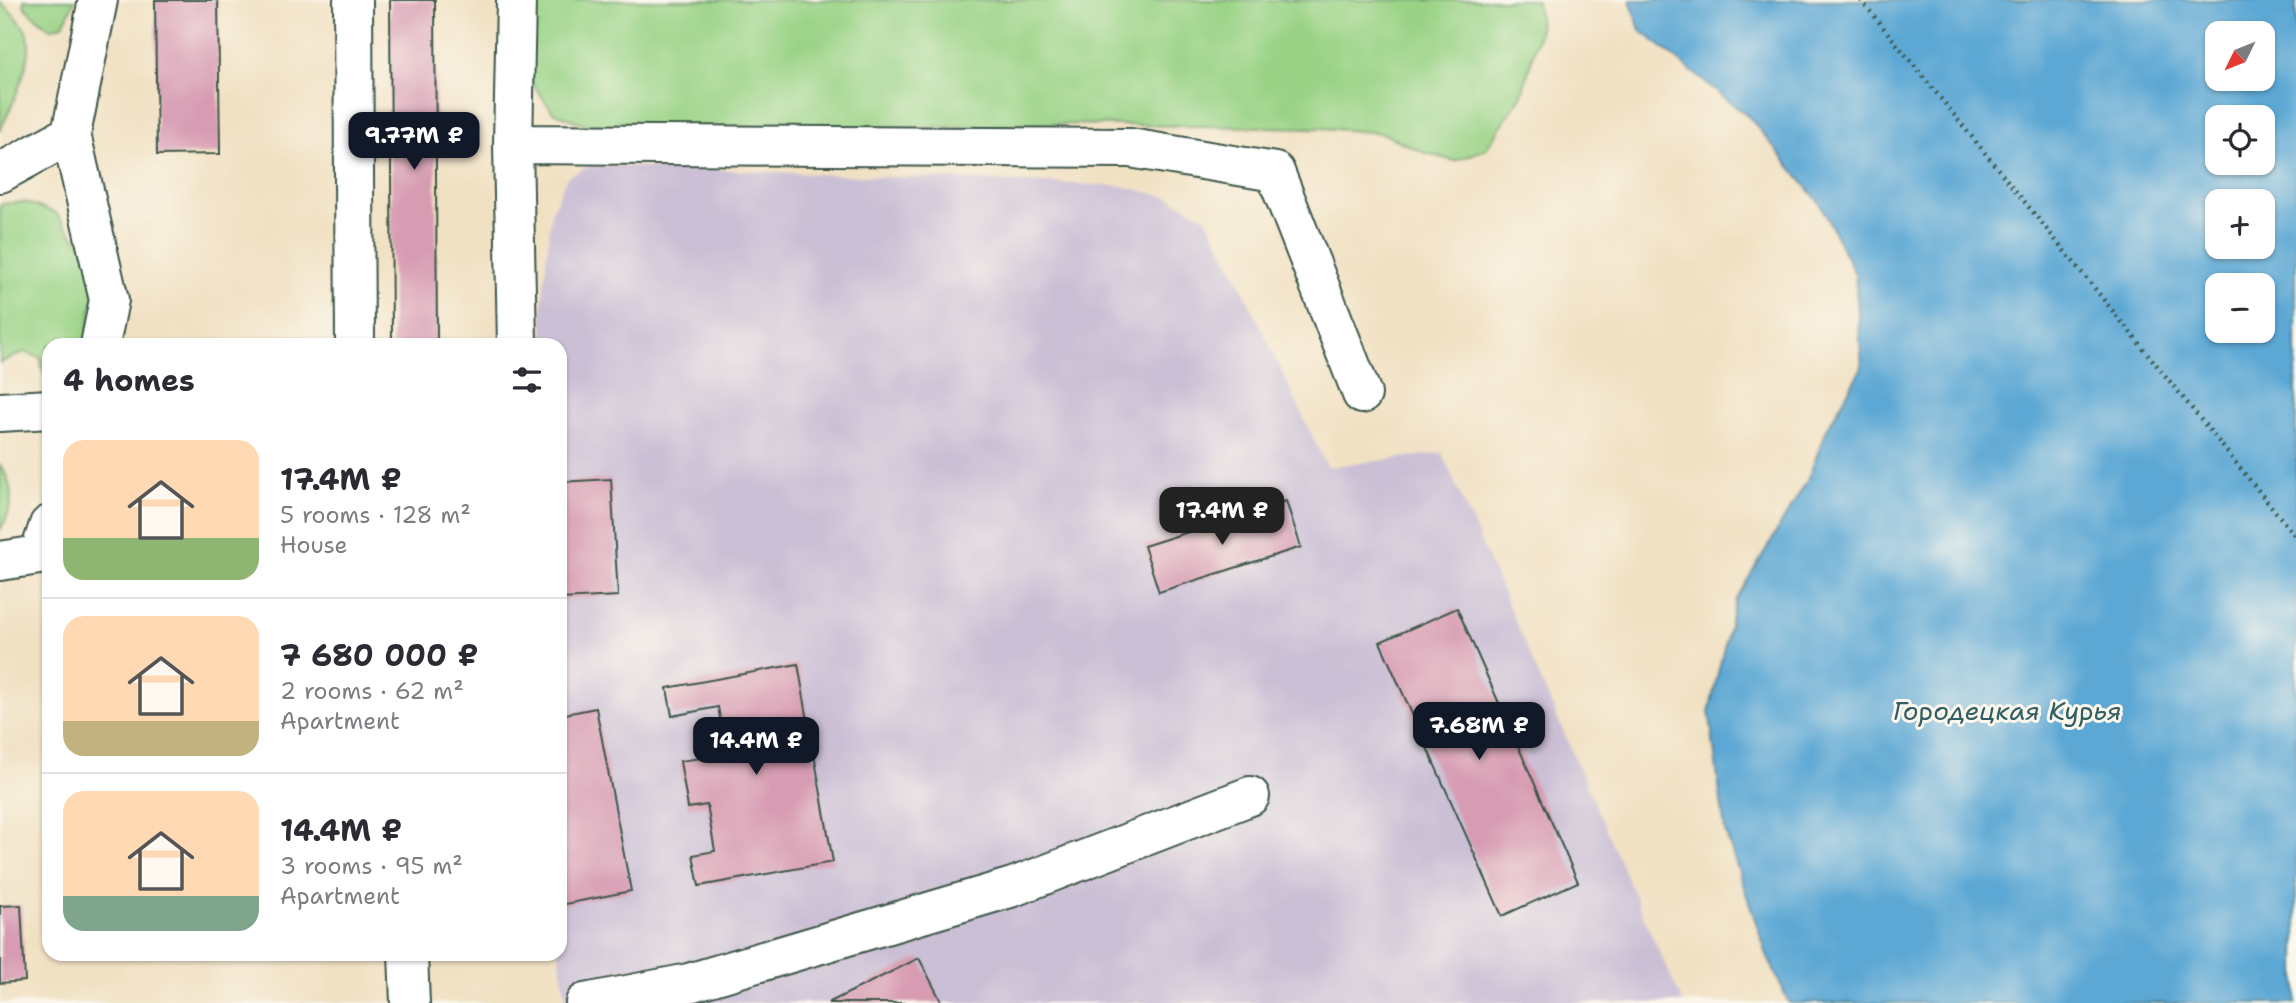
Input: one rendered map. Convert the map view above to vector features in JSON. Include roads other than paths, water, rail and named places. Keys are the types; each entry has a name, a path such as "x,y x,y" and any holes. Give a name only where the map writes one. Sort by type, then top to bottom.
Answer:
{"street":[{"path":"98,0 71,134 109,300 101,338"},
{"path":"352,0 355,338"},
{"path":"516,0 513,144 517,338"},
{"path":"0,173 71,134"},
{"path":"513,144 1130,148 1275,172 1362,394"},
{"path":"0,412 42,409"},
{"path":"0,561 42,547"},
{"path":"585,1003 691,993 1013,887 1250,796"},
{"path":"408,961 410,1003"}],"water":[{"name":"Городецкая Курья","path":"1630,0 2296,0 2296,1003 1789,1003 1768,958 1725,831 1709,711 1735,601 1807,481 1827,429 1862,367 1855,274 1820,203 1750,118 1640,30"}]}
